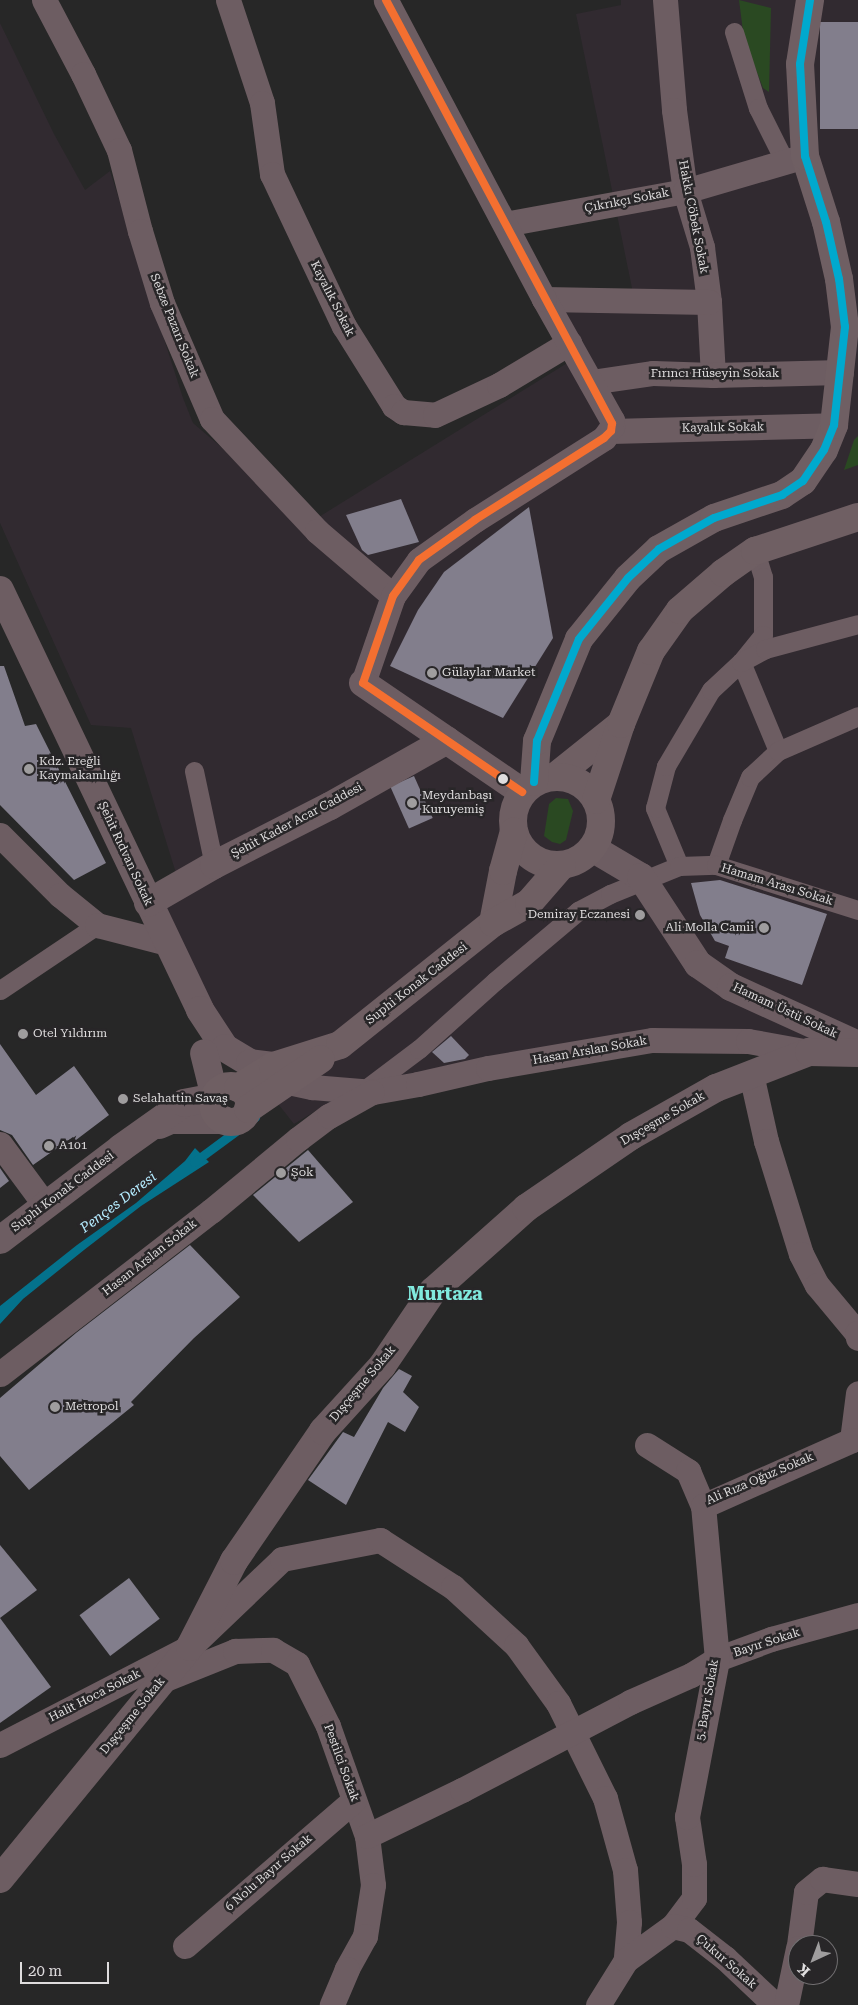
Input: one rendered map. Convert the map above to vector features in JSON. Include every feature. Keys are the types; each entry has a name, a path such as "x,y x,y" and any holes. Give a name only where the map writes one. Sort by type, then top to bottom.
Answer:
{"main road":[{"path":"537,784 537,741 579,640 628,578 659,549 714,518 782,496 803,481 824,450 834,425 845,326 839,279 826,222 795,159 800,64 810,0"},
{"path":"596,800 621,724 651,652 680,610 723,573 755,551 858,517"},
{"path":"493,924 502,871 514,831 513,816 517,801 537,784 621,724"},
{"path":"514,831 527,853 537,860 562,865 584,856 592,848 598,837 601,825 601,812 596,800 579,783 537,784"},
{"name":"Suphi Konak Caddesi","path":"231,1104 291,1078 340,1045 493,924 529,903 562,865"}],"street":[{"name":"Sebze Pazarı Sokak","path":"44,0 83,74 119,150 140,232 162,303 212,419 317,532 392,596"},
{"name":"Kayalık Sokak","path":"228,0 262,104 272,174 344,326 394,406 403,412 435,416 499,385 569,343"},
{"path":"386,0 544,299 612,420 611,431 604,438 475,520 419,560 392,596 363,683 446,740 537,784"},
{"name":"Hakkı Cöbek Sokak","path":"665,0 674,110 685,191 702,247 709,302 713,375"},
{"path":"734,32 758,108 795,159"},
{"name":"Çıkrıkçı Sokak","path":"505,224 685,191 795,159"},
{"path":"544,299 709,302"},
{"name":"Fırıncı Hüseyin Sokak","path":"591,382 653,372 713,375 841,372"},
{"name":"Kayalık Sokak","path":"611,431 834,425"},
{"path":"678,866 655,808 666,766 711,690 741,662 763,635 763,577 755,551"},
{"name":"Şehit Rıdvan Sokak","path":"0,590 200,1010 215,1050 231,1104"},
{"path":"741,662 765,648 858,624"},
{"path":"741,662 778,751"},
{"path":"716,865 750,777 778,751 858,716"},
{"name":"Şehit Kader Acar Caddesi","path":"148,903 214,865 330,806 446,740"},
{"path":"194,771 214,865"},
{"path":"0,835 60,895 96,925 167,942"},
{"name":"Hamam Üstü Sokak","path":"592,848 643,880 676,927 698,964 730,987 858,1045"},
{"name":"Hamam Arası Sokak","path":"610,894 678,866 716,865 858,910"},
{"name":"Hasan Arslan Sokak","path":"0,1374 203,1217 298,1139 336,1111 368,1091 578,911 610,894"},
{"path":"0,990 96,925"},
{"name":"Hasan Arslan Sokak","path":"291,1078 368,1091 418,1084 488,1068 652,1040 748,1041 809,1052"},
{"path":"215,1050 291,1078"},
{"name":"Şehit Rıdvan Sokak","path":"184,1103 215,1050"},
{"name":"Dışçeşme Sokak","path":"0,1879 190,1647 240,1553 323,1431 382,1366 433,1292 526,1208 630,1136 716,1088 809,1052 858,1053"},
{"path":"751,1074 766,1141 801,1254 817,1285 857,1333 858,1338"},
{"name":"Hasan Arslan Sokak","path":"291,1078 312,1104 309,1120 298,1139"},
{"name":"Suphi Konak Caddesi","path":"0,1240 121,1148 184,1103 231,1104"},
{"name":"Suphi Konak Caddesi","path":"151,1128 172,1120 231,1104"},
{"path":"0,1144 45,1205"},
{"name":"Ali Rıza Oğuz Sokak","path":"647,1445 688,1472 703,1506 855,1446 858,1393"},
{"name":"5. Bayır Sokak","path":"673,1926 694,1898 694,1864 687,1817 717,1659 703,1506"},
{"name":"Halit Hoca Sokak","path":"0,1745 190,1647 282,1559 380,1540 453,1586 516,1645 558,1704 605,1798 625,1870 628,1922 626,1960"},
{"name":"Bayır Sokak","path":"367,1836 462,1790 630,1702 691,1675 717,1659 771,1639 858,1615"},
{"name":"Pestilci Sokak","path":"163,1680 235,1651 273,1650 297,1664 328,1726 367,1836 373,1885 365,1936 347,1970 332,2005"},
{"name":"6 Nolu Bayır Sokak","path":"185,1946 354,1800"},
{"path":"800,1935 806,1892 822,1879 858,1884"},
{"path":"598,2005 626,1960 673,1926"},
{"name":"Çukur Sokak","path":"673,1926 689,1930 725,1958 775,2005"},
{"path":"347,1970 349,2005"},
{"path":"786,2005 790,1985"}],"shaded area":[{"path":"621,0 858,0 858,1058 749,1038 360,1084 294,1124 202,1008 153,903 179,883 131,728 91,725 0,523 0,23 54,134 85,190 110,171 183,398 193,423 221,447 301,528 585,352 550,293 633,293 576,14 621,5"}],"green space":[{"path":"739,0 771,8 769,92 763,88 744,39"},
{"path":"858,436 858,465 844,470 854,440"},
{"path":"556,798 568,799 573,811 566,840 560,844 552,842 544,836 549,804"}],"water":[{"path":"195,1148 209,1162 141,1206 84,1250 23,1299 0,1324 0,1306 77,1245 136,1203 185,1161"}],"building":[{"path":"820,22 858,22 858,129 820,129"},
{"path":"401,499 419,542 368,555 362,550 346,515"},
{"path":"529,507 553,638 503,718 390,666 418,610 444,572"},
{"name":"Kdz. Ereğli Kaymakamlığı","path":"0,666 4,666 25,726 36,724 106,863 74,880 0,805"},
{"name":"Meydanbaşı Kuruyemiş","path":"414,776 433,818 409,829 390,787"},
{"name":"Ali Molla Camii","path":"720,880 827,914 802,985 725,958 729,946 715,941 700,915 691,883"},
{"path":"451,1036 469,1055 465,1059 444,1063 432,1052"},
{"path":"0,1044 36,1095 74,1066 109,1115 76,1140 73,1137 33,1165 12,1135 0,1130"},
{"path":"308,1150 353,1202 299,1242 253,1195"},
{"path":"0,1168 9,1181 0,1188"},
{"path":"190,1245 240,1297 194,1338 131,1402 134,1405 29,1490 0,1456 0,1398 76,1333"},
{"path":"399,1369 412,1376 403,1392 419,1407 405,1432 388,1422 346,1505 308,1480 343,1432 354,1437 383,1388"},
{"path":"0,1545 37,1590 0,1618"},
{"path":"129,1578 160,1619 110,1656 79,1615"},
{"path":"0,1618 51,1687 0,1723"}],"waterway":[{"name":"Pençes Deresi","path":"194,1162 255,1117"}],"transit line":[{"path":"386,0 612,424 611,431 604,438 475,520 419,560 393,596 363,683 522,792"},
{"path":"534,782 537,741 579,639 628,578 659,549 714,518 782,495 803,481 824,450 834,425 845,327 839,279 826,222 805,156 800,64 810,0"}],"place":[{"name":"Gülaylar Market","path":"432,673"},
{"name":"Kdz. Ereğli Kaymakamlığı","path":"29,769"},
{"name":"Meydanbaşı Kuruyemiş","path":"412,803"},
{"name":"Demiray Eczanesi","path":"640,915"},
{"name":"Ali Molla Camii","path":"764,928"},
{"name":"Otel Yıldırım","path":"23,1034"},
{"name":"Selahattin Savaş","path":"123,1099"},
{"name":"A101","path":"49,1146"},
{"name":"Şok","path":"281,1173"},
{"name":"Metropol","path":"55,1407"}],"district":[{"name":"Murtaza","path":"445,1294"}]}
